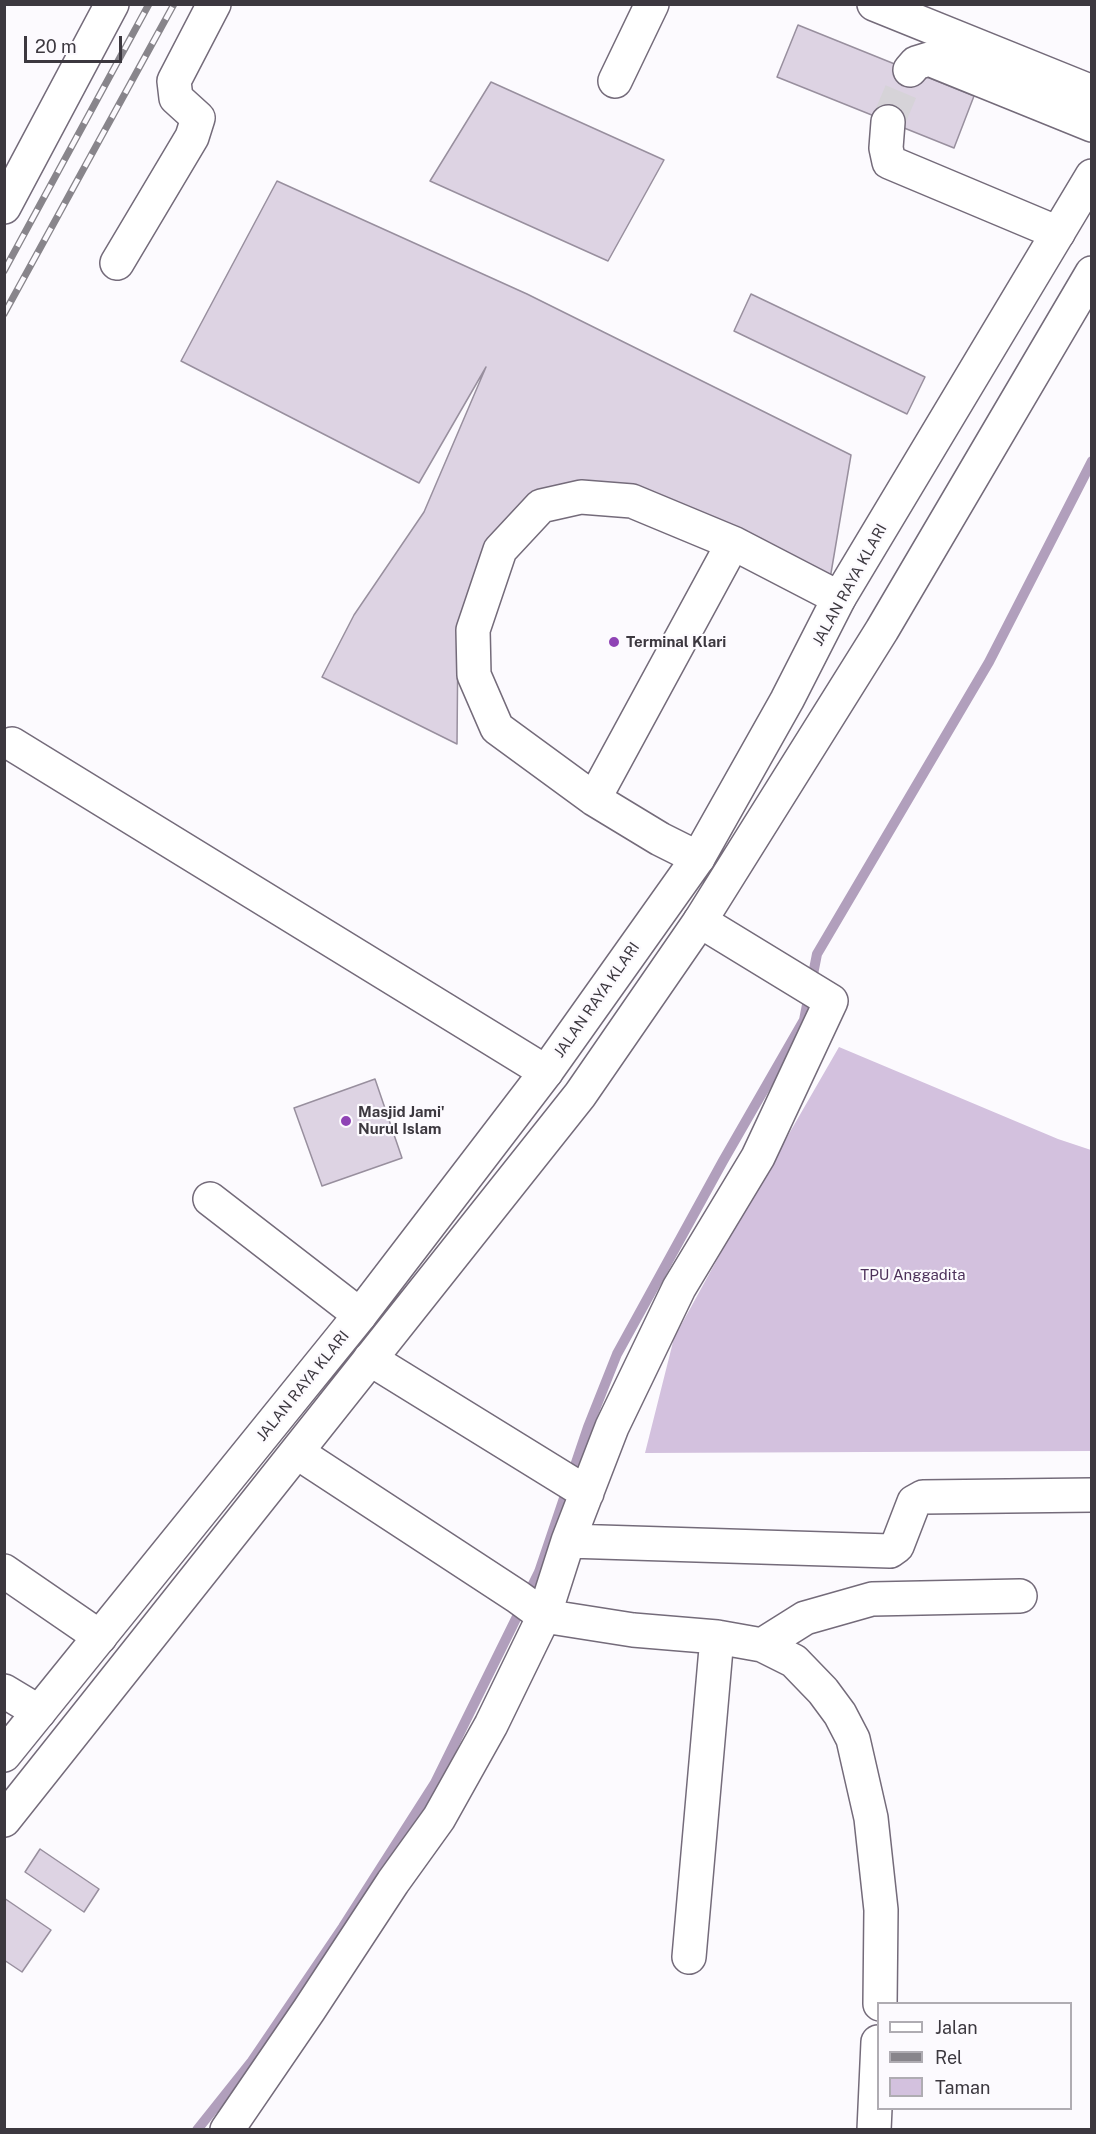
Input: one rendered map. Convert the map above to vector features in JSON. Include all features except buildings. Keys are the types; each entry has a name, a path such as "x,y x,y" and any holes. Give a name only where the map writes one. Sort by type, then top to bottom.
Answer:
{"main road":[{"path":"4,207 111,4"},
{"path":"117,263 192,137 198,118 176,98 174,81 214,4"},
{"path":"615,81 652,4"},
{"path":"874,4 1092,92"},
{"path":"910,70 916,63 929,59 1092,125"},
{"path":"888,122 886,148 890,162 1058,233"},
{"name":"JALAN RAYA KLARI","path":"4,1755 360,1315 546,1072 698,858 787,700 839,598 1092,176"},
{"path":"4,1820 298,1453 580,1095 731,873 882,630 1092,273"},
{"path":"731,873 660,839 594,799 497,728 474,675 474,630 500,550 541,506 580,497 632,501 733,543 839,598"},
{"path":"594,799 733,543"},
{"path":"12,744 546,1072"},
{"path":"227,2130 393,1882 439,1818 491,1725 532,1606 568,1541 577,1486 612,1427 679,1288 758,1157 831,1001 700,921"},
{"path":"210,1199 360,1315"},
{"path":"370,1359 577,1486"},
{"path":"298,1453 532,1606 633,1630 717,1637 762,1645 794,1661 823,1691 840,1714 853,1739 871,1818 881,1910 880,2002"},
{"path":"568,1541 890,1551 897,1546 914,1502 923,1497 1092,1495"},
{"path":"4,1571 100,1637"},
{"path":"762,1645 805,1618 872,1599 1020,1596"},
{"path":"689,1957 717,1637"},
{"path":"4,1691 39,1712"},
{"path":"874,2130 877,2077"}],"green space":[{"name":"TPU Anggadita","path":"839,1047 1058,1139 1091,1150 1091,1451 645,1453 674,1338"}],"waterway":[{"path":"197,2130 252,2061 343,1927 435,1783 539,1572 588,1427 617,1354 804,1020 817,954 989,662 1092,461"}],"tunnel":[{"path":"888,122 910,70"}],"railway":[{"path":"4,271 149,4"},
{"path":"4,314 174,4"}],"place":[{"name":"Terminal Klari","path":"614,642"},
{"name":"Masjid Jami' Nurul Islam","path":"346,1121"}]}
